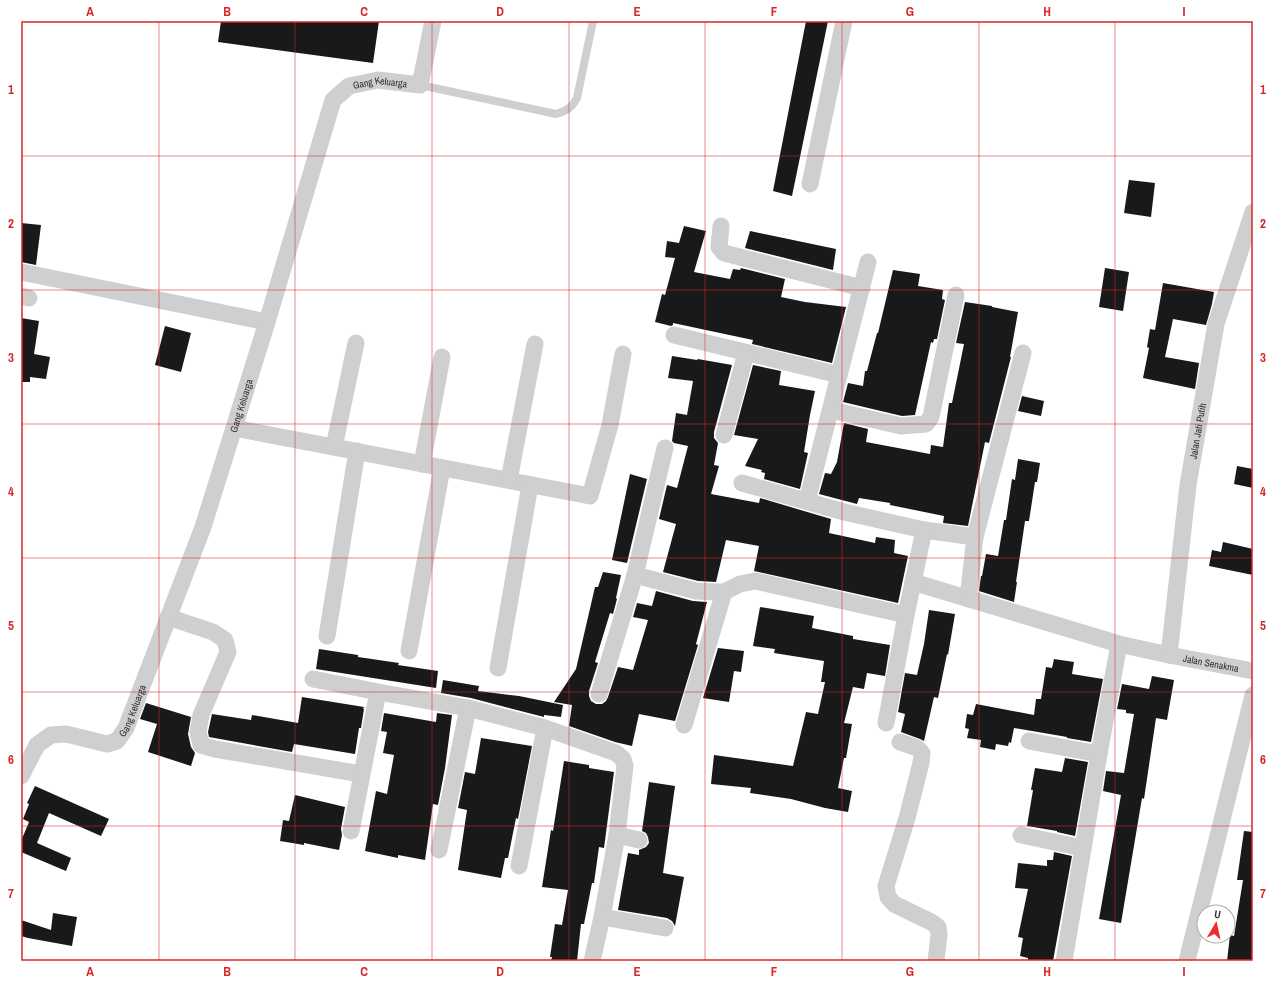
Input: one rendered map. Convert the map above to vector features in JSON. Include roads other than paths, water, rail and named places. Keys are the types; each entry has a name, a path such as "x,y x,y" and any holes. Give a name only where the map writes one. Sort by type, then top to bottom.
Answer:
{"street":[{"name":"Gang Keluarga","path":"21,776 37,745 51,735 66,734 107,744 117,741 126,728 203,527 267,322 333,100 349,86 378,80 420,85 433,21"},
{"path":"810,184 844,21"},
{"name":"Jalan Jati Putih","path":"1169,655 1188,485 1216,324 1253,212"},
{"path":"721,226 718,247 724,253 862,288"},
{"path":"807,502 868,262"},
{"path":"21,272 267,322"},
{"path":"831,410 901,426 926,424 931,417 956,295"},
{"path":"674,335 839,375"},
{"path":"334,447 356,343"},
{"path":"509,480 536,344"},
{"path":"724,435 746,353"},
{"path":"968,599 975,537 1023,353"},
{"path":"234,428 590,496 610,425 622,354"},
{"path":"422,464 442,357"},
{"path":"599,694 635,575 665,448"},
{"path":"328,636 357,451"},
{"path":"410,651 442,468"},
{"path":"742,483 844,512 924,530 975,537"},
{"path":"498,668 530,485"},
{"path":"886,723 906,615 924,530"},
{"path":"635,575 696,591 724,592 740,584 755,581 906,615"},
{"name":"Jalan Senakma","path":"913,582 1119,644 1253,671"},
{"path":"684,725 724,592"},
{"path":"168,617 213,632 225,640 228,652 201,715 198,732 201,745 215,749 362,774"},
{"path":"1064,961 1119,644"},
{"path":"313,679 468,708 545,728 616,753 623,758 625,766 617,835 602,917 592,961"},
{"path":"350,831 378,692"},
{"path":"1187,961 1253,695"},
{"path":"439,850 468,708"},
{"path":"519,866 545,728"},
{"path":"1029,741 1099,754"},
{"path":"900,742 917,748 922,753 921,764 907,818 886,886 888,897 894,904 938,927 939,935 936,961"},
{"path":"617,835 639,840"},
{"path":"1022,835 1083,848"},
{"path":"602,917 665,928"}],"lane":[{"path":"420,85 556,114 564,112 573,106 577,98 593,21"}]}
